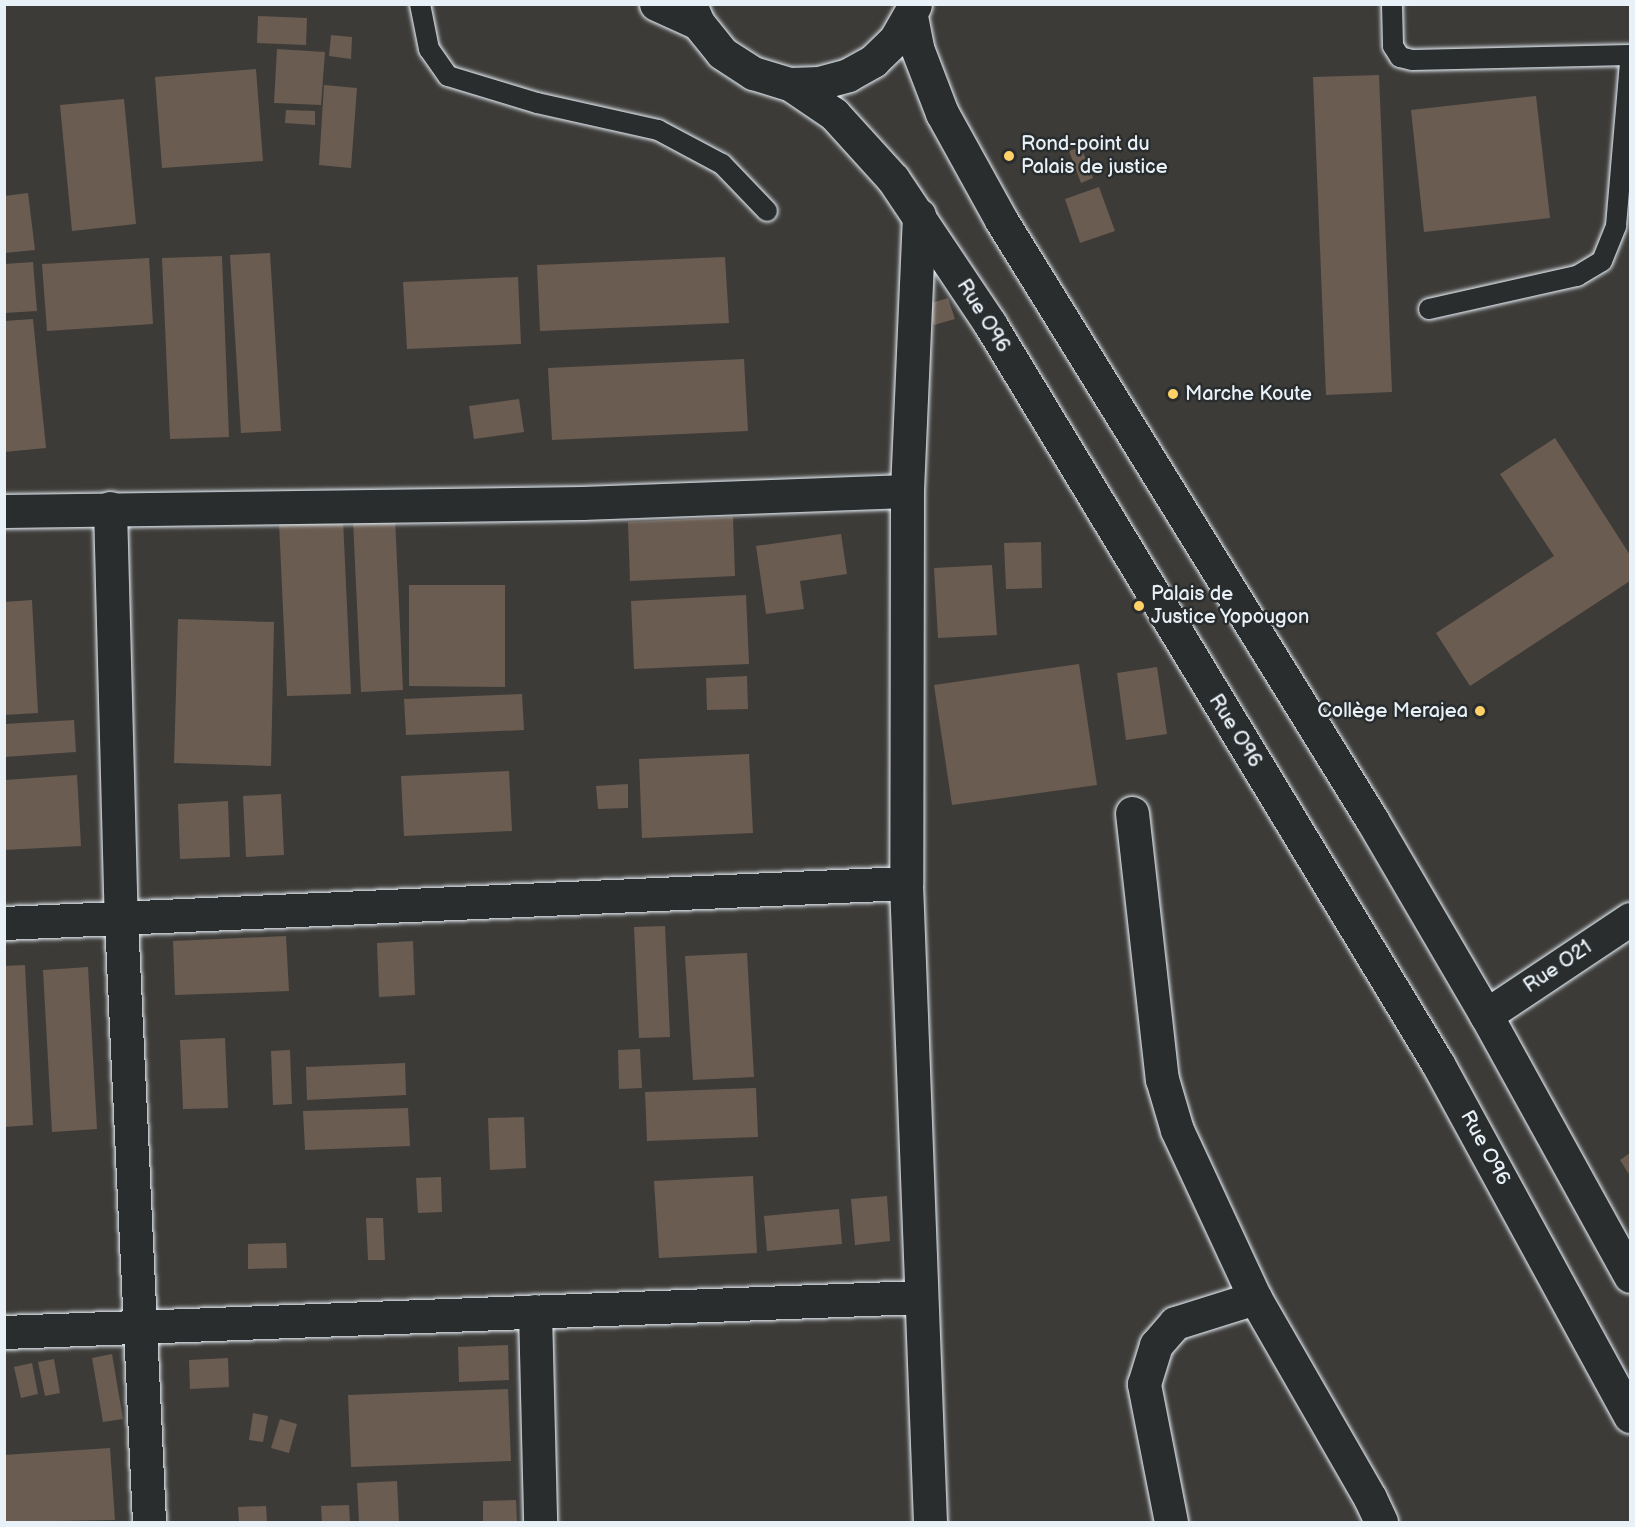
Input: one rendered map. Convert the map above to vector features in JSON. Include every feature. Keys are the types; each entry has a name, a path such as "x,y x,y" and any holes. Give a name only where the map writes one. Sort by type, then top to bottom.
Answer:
{"street":[{"path":"656,4 694,14 722,52 753,74 790,84 819,83 848,75 873,61 895,40 913,10"},
{"path":"913,10 917,48 942,113 1001,220 1372,820 1486,1015 1630,1276"},
{"name":"Rue O96","path":"790,84 834,114 893,179 990,324 1438,1064 1630,1416"},
{"path":"919,215 908,491 906,883 930,1522"},
{"path":"4,511 582,503 908,491"},
{"path":"110,508 121,919 149,1522"},
{"path":"1132,813 1162,1079 1177,1130 1255,1298 1370,1498 1381,1522"},
{"path":"4,923 906,883"},
{"name":"Rue O21","path":"1486,1015 1630,918"},
{"path":"4,1332 920,1297"},
{"path":"1171,1522 1144,1384 1156,1345 1175,1323 1255,1298"},
{"path":"535,1311 540,1522"}],"lane":[{"path":"420,4 429,49 448,76 537,103 658,130 722,164 767,211"},
{"path":"1392,4 1393,46 1400,57 1412,60 1630,55"},
{"path":"1429,309 1576,276 1602,261 1616,226 1630,63"}],"building":[{"path":"258,16 307,18 306,45 257,43"},
{"path":"331,35 352,37 351,59 329,56"},
{"path":"277,49 325,52 321,105 274,103"},
{"path":"256,69 263,161 162,168 155,77"},
{"path":"1379,75 1392,392 1326,395 1313,77"},
{"path":"324,85 357,88 351,168 319,165"},
{"path":"1536,96 1550,218 1424,232 1411,110"},
{"path":"124,99 136,224 72,231 60,105"},
{"path":"286,110 315,111 315,125 285,123"},
{"path":"1081,147 1093,178 1081,183 1069,151"},
{"path":"1099,187 1115,231 1080,243 1065,199"},
{"path":"28,193 35,250 4,253 4,196"},
{"path":"270,253 281,431 241,433 230,255"},
{"path":"222,256 229,437 170,439 162,258"},
{"path":"725,257 729,323 540,331 537,265"},
{"path":"149,258 153,324 47,331 42,264"},
{"path":"33,262 37,311 4,313 4,264"},
{"path":"518,277 521,344 407,349 403,282"},
{"path":"948,298 955,319 934,325 928,304"},
{"path":"33,319 46,448 4,452 4,321"},
{"path":"744,359 748,431 552,440 548,368"},
{"path":"519,399 524,432 474,439 469,406"},
{"path":"1555,438 1630,555 1630,581 1470,686 1436,633 1554,556 1500,474"},
{"path":"733,517 735,576 630,581 628,522"},
{"path":"395,518 403,690 361,692 353,520"},
{"path":"343,519 351,694 287,696 279,522"},
{"path":"841,534 847,574 800,581 804,609 766,614 756,546"},
{"path":"1041,542 1042,588 1006,589 1004,543"},
{"path":"992,565 997,635 938,638 934,568"},
{"path":"409,585 505,585 505,687 409,686"},
{"path":"746,595 749,664 634,669 631,601"},
{"path":"32,600 38,713 4,715 4,602"},
{"path":"178,619 274,622 271,766 174,763"},
{"path":"1079,664 1097,785 952,805 934,685"},
{"path":"1157,667 1167,734 1126,740 1117,673"},
{"path":"747,676 748,709 707,710 706,678"},
{"path":"522,694 524,730 406,735 404,699"},
{"path":"74,720 76,752 4,757 4,724"},
{"path":"749,754 753,833 642,838 639,759"},
{"path":"509,771 512,831 404,836 401,776"},
{"path":"77,775 81,846 4,850 4,780"},
{"path":"628,784 628,808 598,809 596,786"},
{"path":"281,794 284,855 246,857 243,796"},
{"path":"228,801 230,857 180,859 178,804"},
{"path":"665,926 670,1037 639,1038 634,927"},
{"path":"286,936 289,991 175,995 173,941"},
{"path":"413,941 415,995 379,997 377,943"},
{"path":"747,953 754,1077 693,1080 685,956"},
{"path":"25,965 33,1125 4,1127 4,966"},
{"path":"88,967 97,1129 52,1132 43,970"},
{"path":"225,1038 228,1108 183,1109 180,1040"},
{"path":"640,1049 642,1088 619,1089 618,1050"},
{"path":"290,1050 292,1104 273,1105 271,1051"},
{"path":"405,1063 406,1095 307,1100 306,1067"},
{"path":"756,1088 758,1137 647,1141 645,1092"},
{"path":"408,1108 410,1146 305,1150 303,1111"},
{"path":"524,1117 526,1168 490,1170 488,1118"},
{"path":"1630,1153 1630,1176 1620,1160"},
{"path":"753,1176 757,1253 659,1258 654,1181"},
{"path":"441,1177 442,1212 418,1213 416,1178"},
{"path":"887,1196 890,1241 855,1245 851,1199"},
{"path":"839,1209 842,1244 767,1251 764,1216"},
{"path":"366,1218 383,1218 385,1260 368,1260"},
{"path":"286,1243 287,1268 248,1269 248,1244"},
{"path":"508,1345 509,1380 459,1382 458,1347"},
{"path":"112,1354 123,1419 103,1422 92,1358"},
{"path":"228,1358 229,1387 190,1389 189,1360"},
{"path":"54,1359 60,1393 45,1396 38,1362"},
{"path":"32,1363 38,1394 21,1398 14,1367"},
{"path":"508,1389 511,1461 351,1467 348,1395"},
{"path":"253,1413 268,1416 263,1442 249,1440"},
{"path":"280,1419 297,1424 289,1453 271,1448"},
{"path":"110,1448 115,1520 4,1522 4,1455"},
{"path":"397,1481 399,1522 359,1522 357,1483"},
{"path":"516,1500 517,1522 483,1522 483,1501"},
{"path":"349,1505 350,1522 322,1522 321,1506"},
{"path":"266,1506 267,1522 239,1522 238,1507"}],"place":[{"name":"Rond-point du Palais de justice","path":"1009,156"},
{"name":"Marche Koute","path":"1173,394"},
{"name":"Palais de Justice Yopougon","path":"1139,606"},
{"name":"Collège Merajea","path":"1480,711"}]}
